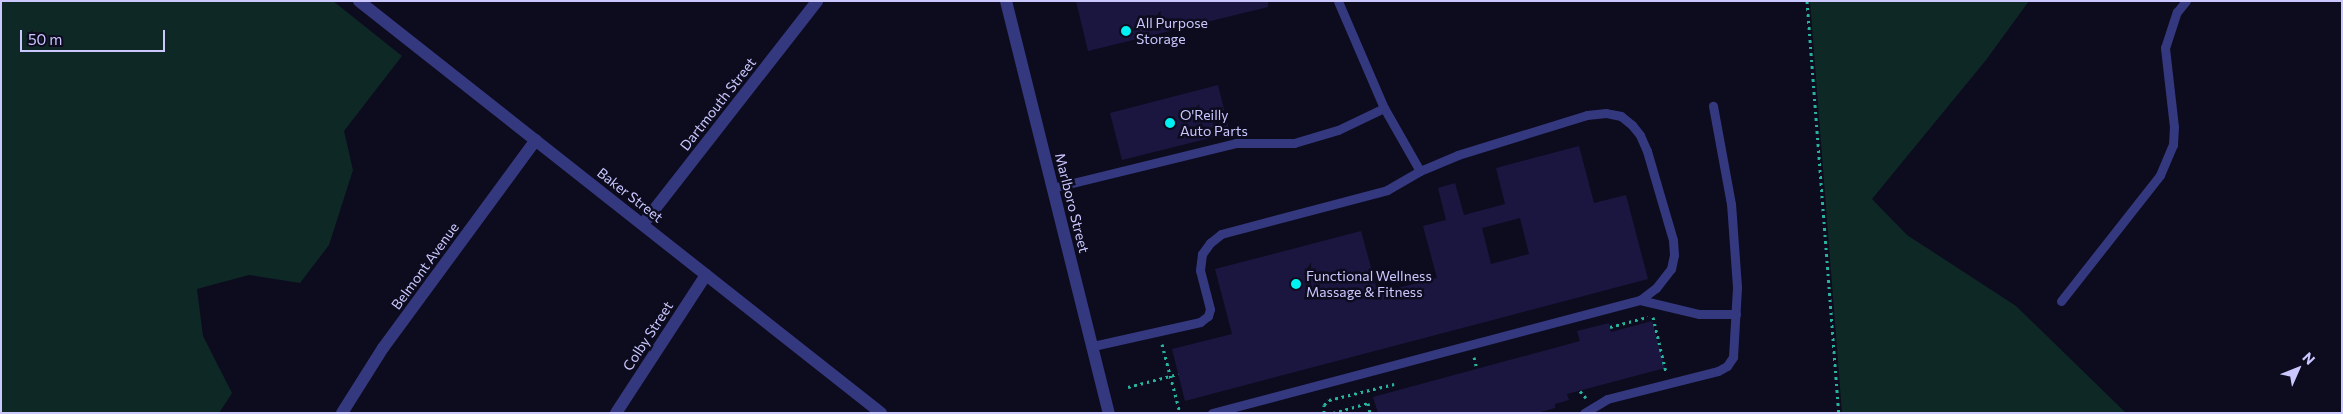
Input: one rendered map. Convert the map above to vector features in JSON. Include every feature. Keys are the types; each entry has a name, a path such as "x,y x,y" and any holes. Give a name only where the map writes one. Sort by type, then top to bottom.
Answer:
{"street":[{"name":"Baker Street","path":"359,1 644,224 881,413"},
{"name":"Dartmouth Street","path":"644,224 817,1"},
{"name":"Marlboro Street","path":"1006,1 1109,413"},
{"name":"Belmont Avenue","path":"342,413 383,348 536,140"},
{"name":"Colby Street","path":"616,413 706,275"}],"lane":[{"path":"1338,1 1384,108 1420,171"},
{"path":"2061,301 2160,175 2173,145 2174,127 2165,48 2177,12 2186,1"},
{"path":"1584,413 1607,399 1718,371 1727,366 1733,357 1736,314 1731,204 1713,106"},
{"path":"1052,188 1236,143 1294,143 1338,130 1384,108"},
{"path":"1093,346 1200,322 1208,316 1210,310 1200,270 1202,254 1210,243 1221,234 1387,190 1420,171 1458,155 1587,115 1606,112 1621,116 1640,134 1648,151 1673,240 1674,255 1671,269 1656,288 1640,300 1212,413"},
{"path":"1640,300 1699,314 1736,314"}],"path":[{"path":"1807,1 1839,413"},
{"path":"1610,327 1652,316 1669,383"},
{"path":"1158,332 1180,413"},
{"path":"1128,387 1178,374"},
{"path":"1324,413 1324,405 1327,401 1394,384"},
{"path":"1333,413 1368,404 1370,413"}],"green space":[{"path":"1,1 333,1 402,56 344,131 353,170 329,245 300,283 249,275 197,289 203,336 232,393 219,413 1,413"},
{"path":"1810,1 2029,1 1986,60 1872,199 1907,235 2016,306 2126,413 1842,413"}],"building":[{"name":"All Purpose Storage","path":"1076,1 1268,1 1268,7 1088,51"},
{"name":"O'Reilly Auto Parts","path":"1218,85 1230,133 1122,160 1110,113"},
{"path":"1579,146 1594,203 1626,195 1648,279 1185,401 1172,349 1232,334 1215,269 1361,231 1378,293 1437,278 1423,226 1446,220 1438,188 1455,183 1464,215 1505,204 1496,168","holes":["1520,218 1529,254 1491,264 1482,228"]},
{"path":"1652,321 1665,368 1567,394 1569,400 1555,404 1555,408 1537,413 1378,413 1373,397 1580,341 1577,331 1609,323 1611,332"}],"place":[{"name":"All Purpose Storage","path":"1126,31"},
{"name":"O'Reilly Auto Parts","path":"1170,123"},
{"name":"Functional Wellness Massage & Fitness","path":"1296,284"}]}
